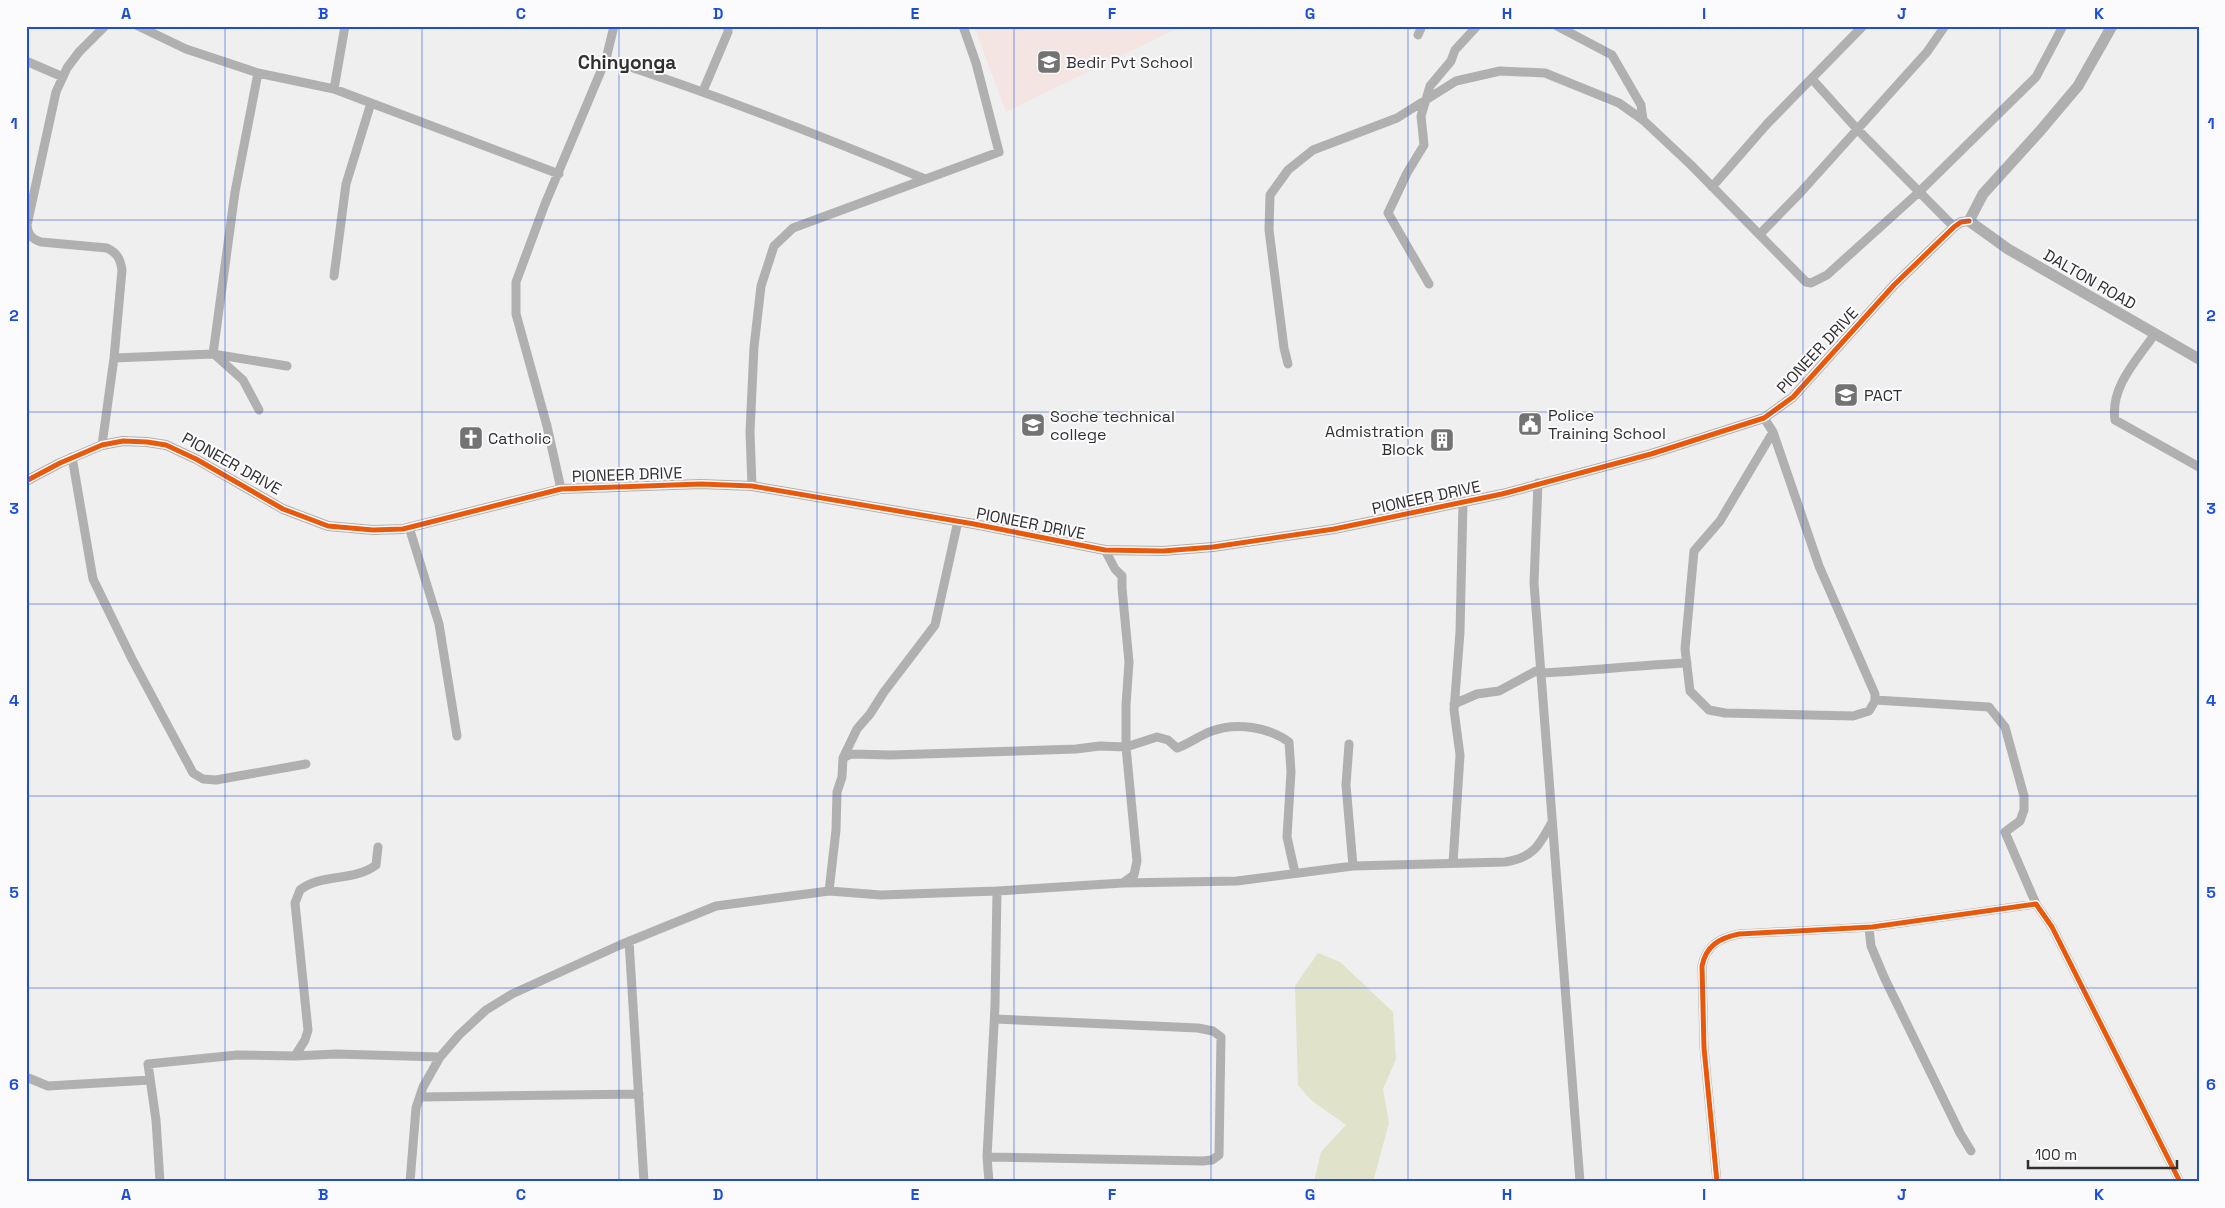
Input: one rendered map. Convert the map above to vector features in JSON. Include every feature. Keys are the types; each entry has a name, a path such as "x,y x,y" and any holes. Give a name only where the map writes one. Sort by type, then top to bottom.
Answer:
{"main road":[{"path":"1969,221 1983,194 2078,86 2112,26"},
{"name":"DALTON ROAD","path":"1969,221 2008,250 2199,359"}],"street":[{"path":"102,445 114,358 122,270 115,252 107,248 34,240 28,233 28,219 56,92 79,52 104,26"},
{"path":"138,26 186,49 258,73 334,89 559,174"},
{"path":"334,89 345,26"},
{"path":"561,489 547,426 516,314 514,298 516,282 525,252 606,59 614,26"},
{"path":"703,91 728,32 728,26"},
{"path":"752,486 750,432 754,347 761,286 774,246 793,228 999,152 976,63 963,26"},
{"path":"1418,35 1422,26"},
{"path":"1429,284 1388,213 1407,173 1424,145 1421,116 1430,86 1451,61 1455,50 1477,26"},
{"path":"1557,26 1612,55 1641,105 1643,120"},
{"path":"1712,187 1767,124 1863,26"},
{"path":"1760,234 1800,193 1927,52 1945,26"},
{"path":"1288,364 1284,348 1270,230 1270,195 1288,170 1313,150 1397,118 1456,81 1500,71 1545,73 1619,103 1643,120 1760,234 1806,282 1816,282 1827,275 1918,193 2036,77 2063,26"},
{"path":"606,59 703,91 847,146 925,179"},
{"path":"26,61 63,77"},
{"path":"213,354 235,192 258,73"},
{"path":"1812,79 1918,193 1954,227"},
{"path":"334,276 346,184 371,103"},
{"name":"PIONEER DRIVE","path":"26,481 72,457 102,445 123,441 166,445 283,508 319,524 373,530 409,527 561,489 701,484 752,486 958,521 1105,550 1163,551 1213,547 1334,529 1502,494 1651,454 1764,418 1792,398 1894,285 1954,227 1961,222 1969,221"},
{"path":"2154,335 2125,377 2116,396 2114,409 2116,420 2199,467"},
{"path":"114,358 213,354 287,366"},
{"path":"213,354 242,380 258,410"},
{"path":"1764,418 1773,432 1819,566 1875,694 1875,700 1869,710 1853,716 1725,713 1709,710 1690,692 1685,649 1694,551 1720,520 1773,432"},
{"path":"72,457 92,579 193,773 203,779 216,780 306,764"},
{"path":"1538,483 1534,583 1568,1004 1580,1182"},
{"path":"1454,863 1460,755 1454,704 1460,632 1463,502"},
{"path":"829,891 836,830 836,806 843,758 857,729 935,625 958,521"},
{"path":"409,527 439,624 457,736"},
{"path":"1105,550 1122,576 1129,662 1126,747 1138,861 1134,875 1123,883"},
{"path":"1454,704 1471,696 1499,691 1536,671 1541,673 1687,663"},
{"path":"1875,700 1989,707 2005,728 2024,796 2024,810 2020,821 2005,832 2036,904 2052,927 2180,1182"},
{"path":"843,758 851,754 891,756 1076,749 1100,746 1126,747 1157,737 1168,740 1177,748 1211,731 1223,728 1256,728 1289,742 1292,772 1287,837 1295,873"},
{"path":"1349,744 1346,784 1353,866"},
{"path":"410,1182 416,1108 423,1087 440,1057 459,1034 486,1010 512,994 629,941 716,906 829,891 881,894 997,891 1123,883 1237,880 1353,866 1518,860 1532,853 1541,843 1552,822"},
{"path":"295,1056 305,1040 308,1030 295,903 300,890 312,883 366,872 376,864 378,847"},
{"path":"988,1182 987,1157 995,1018 997,891"},
{"path":"1717,1182 1704,1048 1702,966 1704,954 1714,944 1728,936 1739,934 1869,928 2036,904"},
{"path":"1869,928 1871,946 1895,1002 1960,1133 1971,1151"},
{"path":"629,941 644,1182"},
{"path":"987,1157 1203,1161 1212,1160 1218,1155 1221,1037 1213,1031 1198,1028 995,1018"},
{"path":"160,1182 156,1120 148,1064 237,1055 295,1056 336,1054 440,1057"},
{"path":"26,1078 48,1086 150,1080"},
{"path":"420,1097 639,1094"}],"shaded area":[{"name":"Bedir Pvt School","path":"974,26 1182,26 1006,112"}],"green space":[{"path":"1318,953 1340,962 1393,1012 1396,1059 1383,1089 1389,1123 1373,1182 1314,1182 1321,1152 1346,1125 1311,1100 1298,1085 1295,986"}],"cycle path":[{"path":"26,481 60,463 102,445 123,441 147,442 166,445 196,459 283,509 328,526 373,530 403,529 561,489 701,484 752,486 974,524 1105,550 1163,551 1213,547 1334,529 1502,494 1651,454 1764,418 1793,397 1894,285 1954,227 1961,222 1969,221"},
{"path":"1717,1182 1704,1048 1702,966 1710,948 1725,938 1739,934 1872,927 2036,904 2052,927 2180,1182"}],"place":[{"name":"Bedir Pvt School","path":"1049,62"},
{"name":"PACT","path":"1846,395"},
{"name":"Police Training School","path":"1530,424"},
{"name":"Soche technical college","path":"1033,425"},
{"name":"Catholic","path":"471,438"},
{"name":"Admistration Block","path":"1442,440"}],"district":[{"name":"Chinyonga","path":"627,62"}]}
